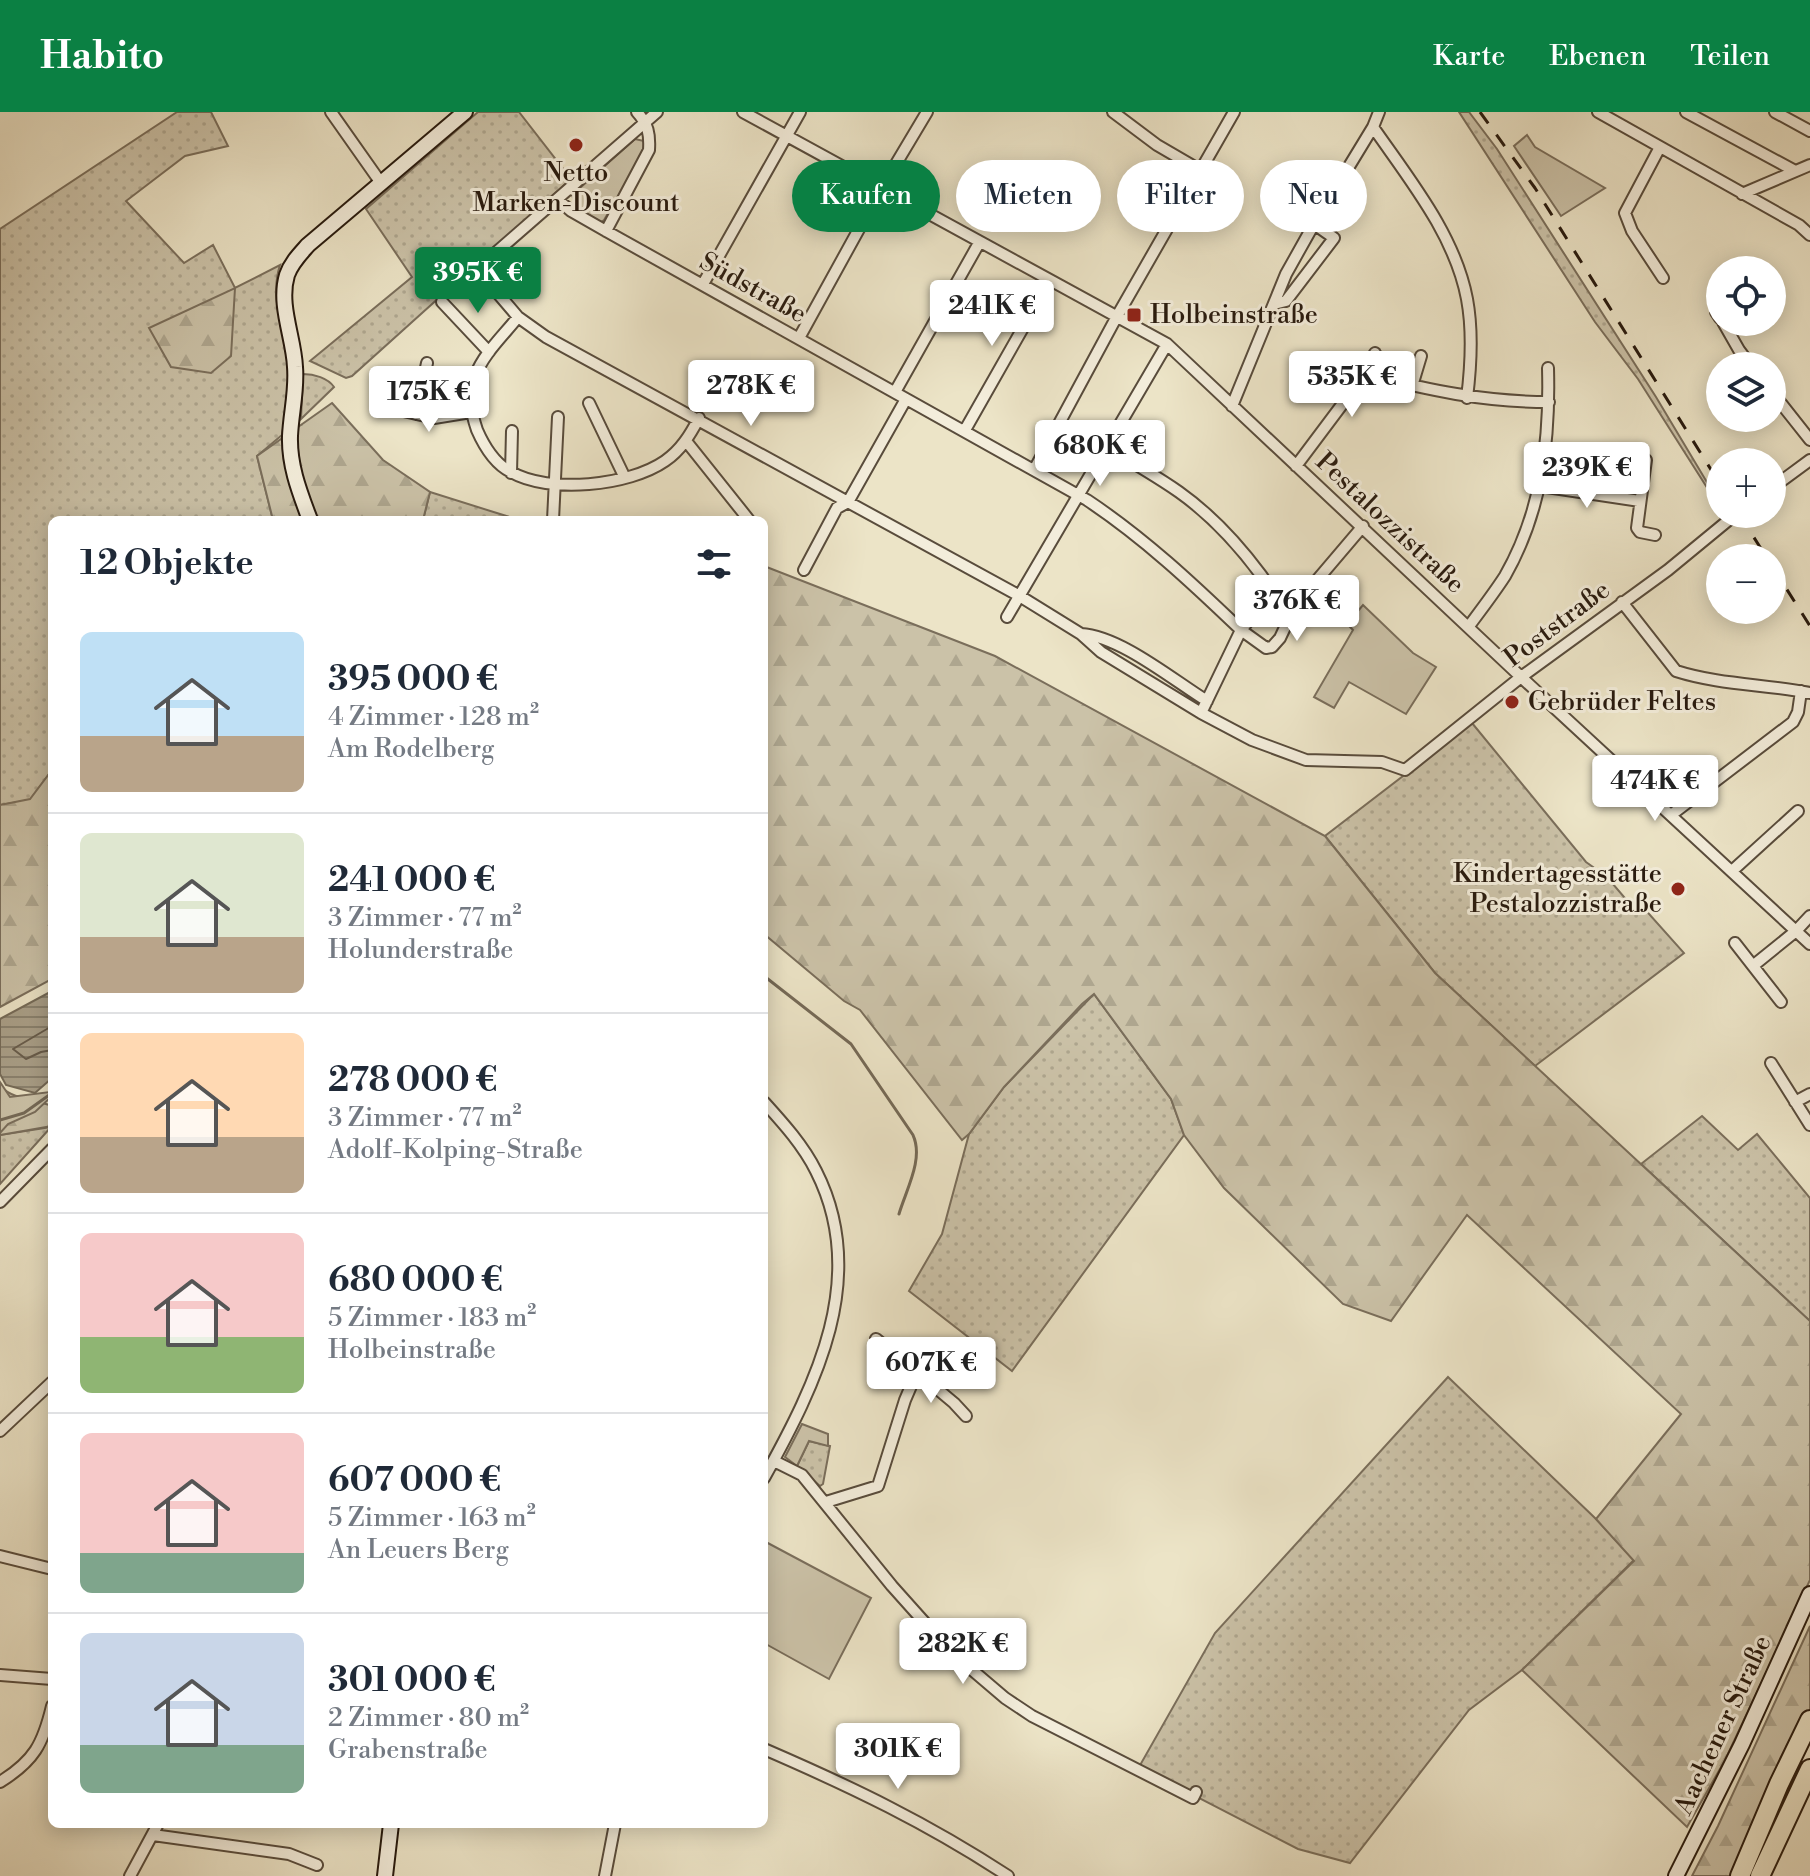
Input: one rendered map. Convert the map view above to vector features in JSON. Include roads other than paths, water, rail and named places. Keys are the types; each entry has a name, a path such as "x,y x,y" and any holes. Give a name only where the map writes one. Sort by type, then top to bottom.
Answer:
{"highway":[{"path":"1740,1876 1810,1720"},
{"path":"1760,1876 1810,1769"}],"street":[{"path":"331,112 381,183"},
{"path":"309,516 291,456 295,364 285,301 287,276 294,261 308,245 465,112"},
{"path":"606,231 649,150 650,135 646,121 637,112"},
{"path":"657,112 477,269 518,317 546,337 1018,595 1081,634 1101,652 1201,713 1241,630 1254,614 1278,600"},
{"name":"Pestalozzistraße","path":"743,112 830,160"},
{"path":"703,284 800,112"},
{"path":"898,160 927,112"},
{"path":"1113,112 1182,160"},
{"path":"1207,160 1234,112"},
{"path":"1353,160 1379,112"},
{"path":"1598,112 1799,225 1810,235"},
{"path":"1686,112 1795,171"},
{"path":"1775,112 1810,131"},
{"path":"1373,127 1431,210 1467,294 1470,327 1467,398"},
{"path":"1660,147 1625,213 1632,231 1663,278"},
{"path":"1742,194 1810,165"},
{"name":"Südstraße","path":"558,200 606,231 1077,494 1123,524 1172,564 1241,630 1266,648 1272,647 1280,638 1295,606"},
{"name":"Pestalozzistraße","path":"940,222 1167,344 1810,944"},
{"path":"799,338 857,232"},
{"path":"1034,470 1166,232"},
{"path":"1232,406 1274,304 1310,232"},
{"path":"1274,304 1286,301 1334,238 1325,232"},
{"path":"895,392 979,243"},
{"path":"965,430 1049,282"},
{"path":"442,302 489,352"},
{"path":"518,317 482,361 471,385 471,412 480,437 492,457 511,473 535,481 579,485 625,478 662,463 686,441 699,418"},
{"path":"1007,617 1167,344"},
{"path":"1296,466 1365,374 1375,353"},
{"path":"1412,386 1421,356"},
{"path":"416,414 427,363"},
{"path":"1469,626 1504,577 1523,539 1540,486 1549,424 1548,368"},
{"path":"1365,374 1467,398 1512,403 1549,402"},
{"path":"448,379 471,385"},
{"path":"804,570 837,508 848,502 906,399"},
{"path":"589,403 625,478"},
{"path":"386,407 434,418 471,412"},
{"path":"1786,410 1810,440"},
{"path":"553,516 558,417"},
{"path":"511,473 512,431"},
{"path":"686,441 746,516"},
{"path":"1106,445 1198,507 1224,531 1286,606 1295,606 1363,526"},
{"path":"1646,460 1637,528 1640,532 1655,535"},
{"path":"1786,478 1810,460"},
{"path":"1540,486 1640,501"},
{"name":"Poststraße","path":"1201,713 1252,740 1295,757 1317,761 1382,762 1405,770 1521,677 1679,562 1719,528"},
{"path":"1622,602 1676,671 1735,684 1750,682 1806,692 1793,722 1671,815"},
{"path":"1081,634 1097,635 1124,648 1207,701"},
{"path":"1732,871 1798,811"},
{"path":"1754,965 1810,916"},
{"path":"1735,943 1781,1002"},
{"path":"1771,1063 1810,1125"},
{"path":"1795,1102 1810,1094"},
{"path":"768,1107 794,1137 816,1171 830,1210 840,1253 837,1303 825,1350 797,1417 768,1471"},
{"path":"0,1202 48,1153"},
{"path":"876,1339 966,1416"},
{"path":"826,1502 878,1486 917,1372"},
{"path":"0,1431 48,1386"},
{"path":"774,1461 802,1475 892,1586 951,1652 1005,1698 1032,1716 1193,1798 1196,1792"},
{"path":"0,1556 48,1568"},
{"name":"Aachener Straße","path":"1676,1876 1742,1744 1810,1594"},
{"path":"0,1675 48,1679"},
{"path":"0,1782 31,1758 45,1736 48,1723"},
{"path":"768,1751 862,1791 1008,1876"},
{"path":"130,1876 156,1828"},
{"path":"385,1876 391,1828"},
{"path":"605,1876 614,1828"},
{"path":"153,1835 289,1854 317,1865"}],"water":[{"path":"48,993 48,1082 35,1093 6,1085 0,1074 0,1019"}],"waterway":[{"path":"768,979 851,1044 913,1135 915,1164 899,1214"},
{"path":"0,1120 24,1113 48,1096"}],"railway":[{"path":"1480,112 1535,188 1706,462"},
{"path":"1748,528 1758,544"},
{"path":"1786,588 1810,626"}],"place":[{"name":"Netto Marken-Discount","path":"576,145"},
{"name":"Holbeinstraße","path":"1134,315"},
{"name":"Gebrüder Feltes","path":"1512,702"},
{"name":"Kindertagesstätte Pestalozzistraße","path":"1678,889"}]}
